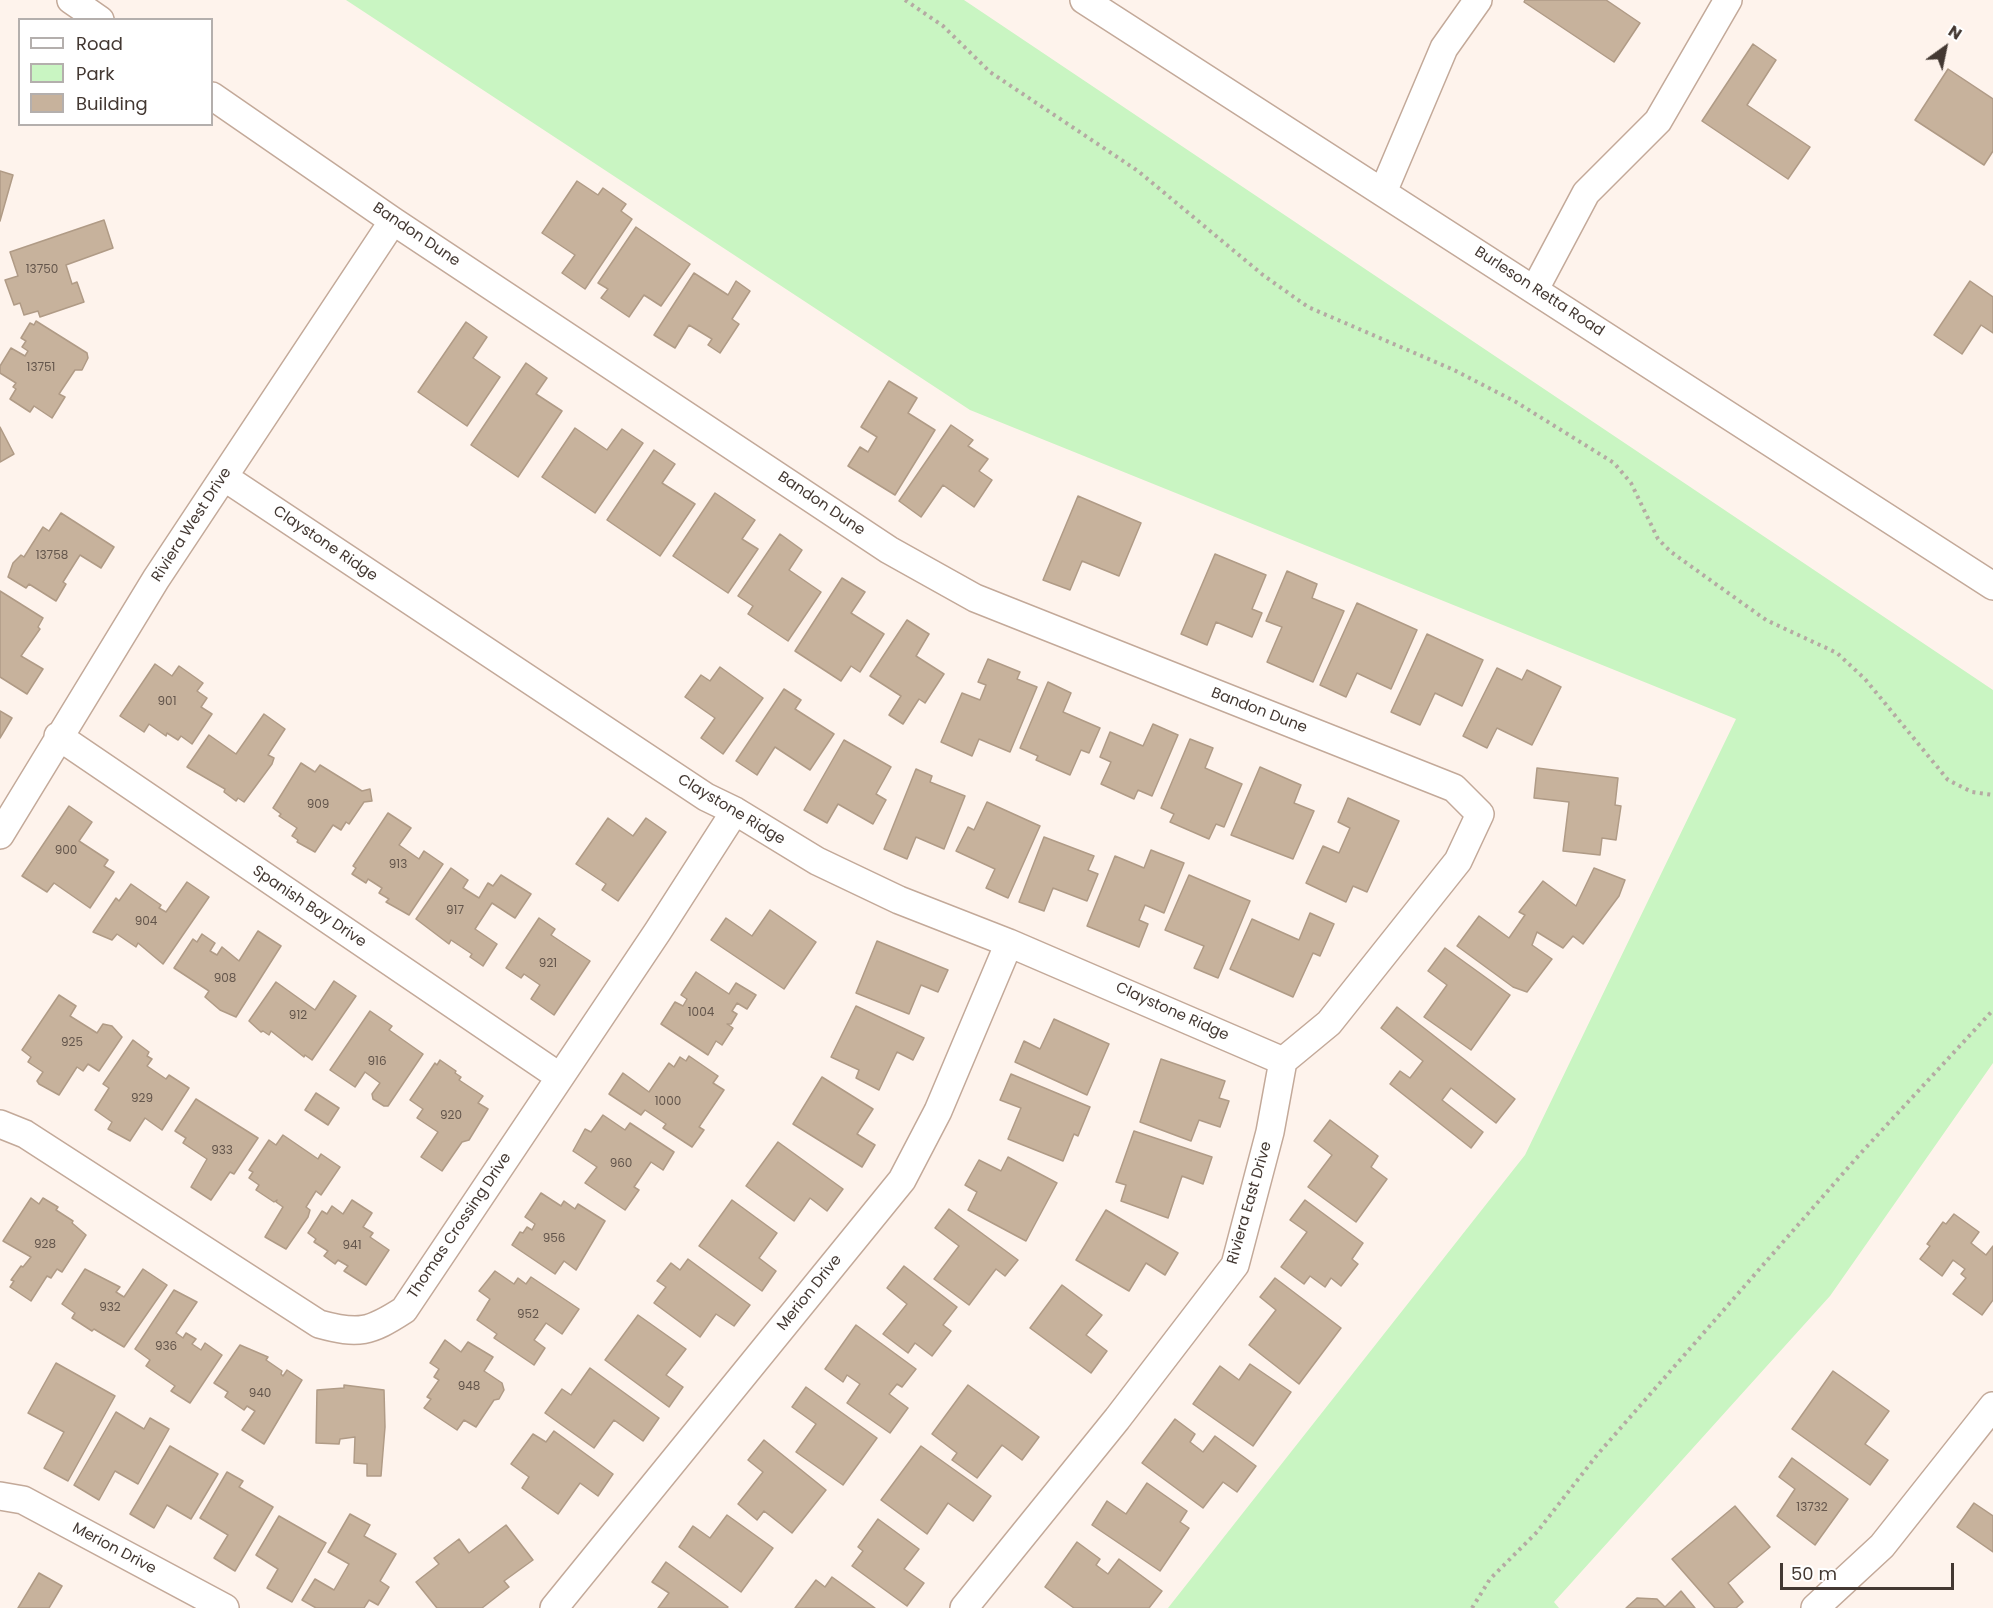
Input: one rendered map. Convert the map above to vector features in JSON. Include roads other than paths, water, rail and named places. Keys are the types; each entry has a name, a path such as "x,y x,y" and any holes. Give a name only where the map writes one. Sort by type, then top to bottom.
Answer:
{"street":[{"path":"71,0 97,18"},
{"name":"Burleson Retta Road","path":"1084,0 1991,581"},
{"path":"1383,192 1444,48 1478,0"},
{"path":"1535,289 1586,193 1658,121 1728,0"},
{"name":"Bandon Dune","path":"213,97 393,220 889,550 975,598 1454,788 1480,814 1458,861 1329,1023 1283,1061"},
{"name":"Riviera West Drive","path":"0,836 58,736 224,477 393,220"},
{"name":"Claystone Ridge","path":"224,477 706,797 735,811 817,861 899,900 1009,943 1283,1061"},
{"name":"Spanish Bay Drive","path":"58,736 560,1077"},
{"name":"Thomas Crossing Drive","path":"0,1124 25,1134 319,1324 348,1332 378,1326 404,1310 735,811"},
{"name":"Merion Drive","path":"554,1608 902,1180 938,1111 1009,943"},
{"name":"Riviera East Drive","path":"964,1608 1117,1419 1235,1265 1270,1132 1283,1061"},
{"path":"1815,1608 1882,1546 1993,1406"},
{"name":"Merion Drive","path":"0,1496 23,1500 225,1608"}]}
